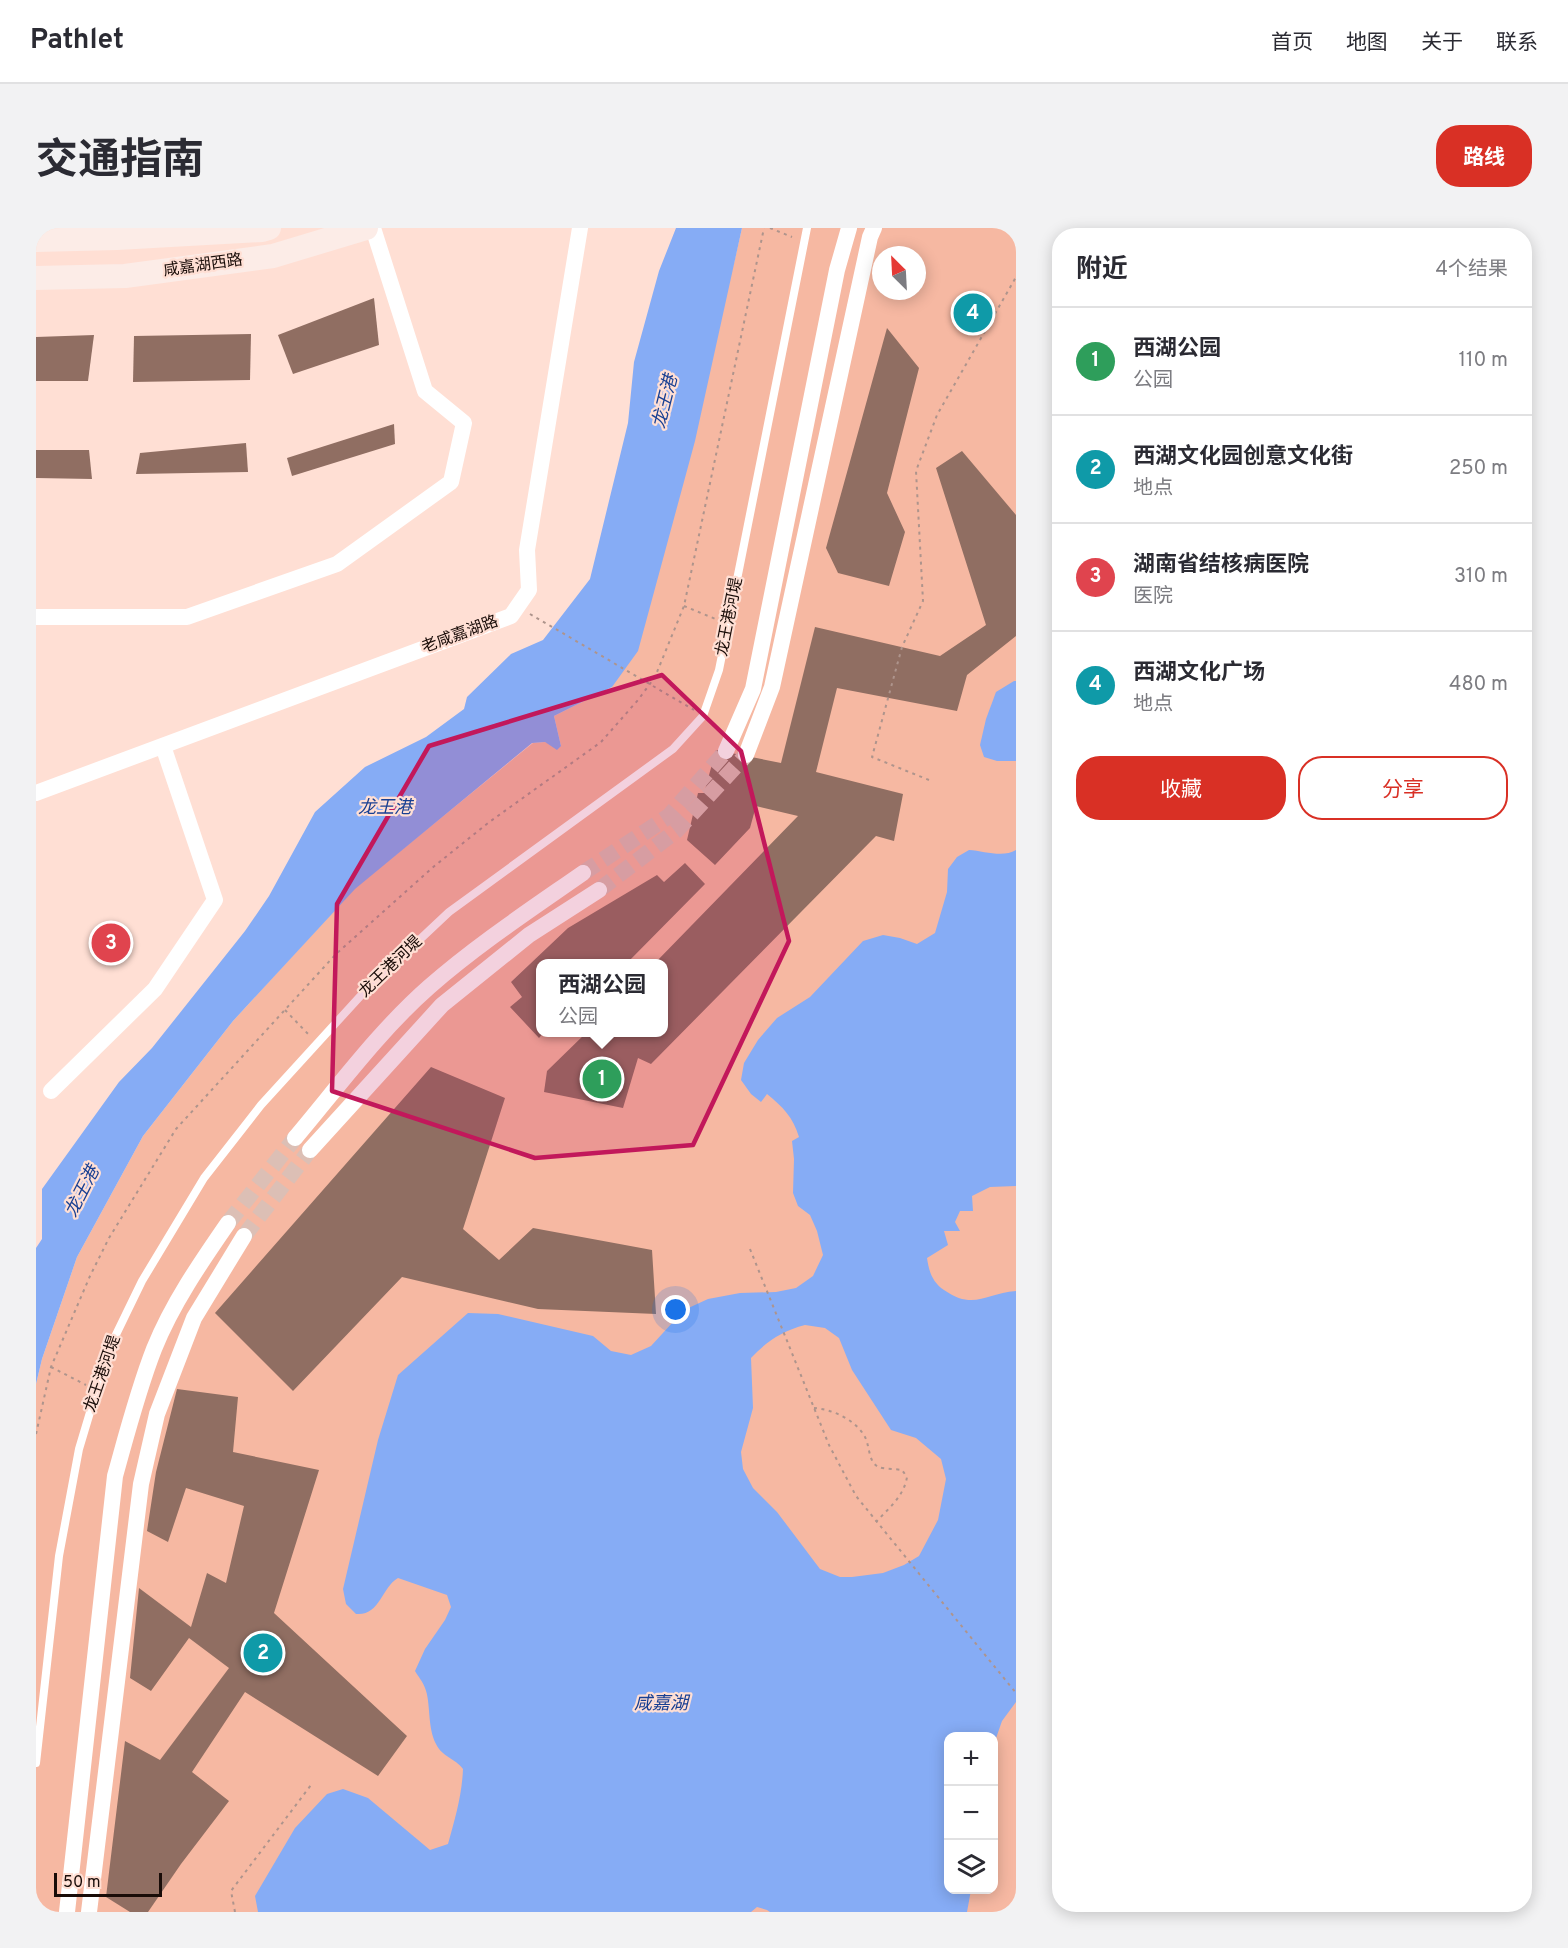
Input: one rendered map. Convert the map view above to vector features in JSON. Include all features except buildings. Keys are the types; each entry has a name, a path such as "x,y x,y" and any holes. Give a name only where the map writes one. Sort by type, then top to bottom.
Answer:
{"main road":[{"name":"咸嘉湖西路","path":"36,240 105,233 269,228"},
{"name":"咸嘉湖西路","path":"36,278 125,276 273,256 366,228"}],"street":[{"path":"36,617 187,616 337,564 451,482 464,423 425,391 373,228"},
{"name":"老咸嘉湖路","path":"36,793 511,616 529,591 527,550 580,228"},
{"path":"726,751 753,689 837,270 849,228"},
{"path":"746,755 772,687 870,237 874,228"},
{"path":"51,1091 155,989 215,900 163,746"},
{"path":"295,1138 384,1032 428,988 486,940 583,873"},
{"path":"310,1150 441,1005 529,935 599,890"},
{"path":"67,1912 115,1476 134,1407 155,1347 193,1272 228,1223"},
{"path":"89,1912 141,1484 158,1414 194,1318 244,1236"}],"lane":[{"name":"龙王港河堤","path":"36,1763 59,1556 79,1449 109,1349 142,1281 204,1178 261,1105 365,990 449,912 673,749 703,716 719,670 807,228"}],"path":[{"path":"36,1434 51,1367 90,1276 109,1238 176,1129 336,954 432,868 488,823 601,742 655,677 684,606 764,228"},
{"path":"770,228 804,242"},
{"path":"929,780 872,757 902,647 923,601 916,471 937,415 1016,277"},
{"path":"684,606 728,624"},
{"path":"532,615 703,716"},
{"path":"285,1010 317,1043"},
{"path":"750,1248 829,1445 856,1496 1016,1693"},
{"path":"51,1367 97,1390"},
{"path":"814,1408 824,1409 841,1416 857,1426 866,1438 873,1462 879,1467 902,1470 907,1477 905,1486 897,1499 876,1522"},
{"path":"235,1912 231,1891 311,1785"}],"highlighted area":[{"path":"662,675 741,751 789,941 693,1145 535,1158 332,1091 337,904 429,746"}],"shaded area":[{"path":"742,228 1016,228 1016,1912 36,1912 36,1384 42,1359 77,1257 143,1136 233,1021 355,888 533,743 545,742 561,746 554,716 612,687 734,263"}],"water":[{"name":"龙王港","path":"676,228 742,228 695,441 638,651 612,687 554,716 561,746 557,750 545,742 532,743 355,889 233,1021 143,1136 77,1257 42,1359 36,1384 36,1248 42,1239 42,1189 119,1082 152,1048 245,931 269,896 315,812 365,767 426,737 464,709 467,697 511,654 543,640 590,579 628,423 634,362 659,271"},
{"path":"1016,681 1016,761 997,761 984,757 980,745 996,692"},
{"name":"咸嘉湖","path":"969,850 1005,854 1016,850 1016,1186 990,1187 972,1196 973,1211 960,1211 955,1222 960,1231 944,1231 948,1245 927,1258 934,1280 954,1296 972,1300 1016,1291 1016,1702 1002,1721 998,1732 944,1732 944,1894 970,1894 967,1912 770,1912 757,1907 751,1912 258,1912 255,1896 295,1828 327,1794 343,1789 368,1798 430,1850 448,1844 453,1825 460,1798 463,1769 436,1744 431,1730 427,1694 415,1671 425,1649 451,1607 447,1595 398,1578 392,1582 370,1611 356,1614 346,1604 343,1589 378,1440 398,1375 468,1313 498,1314 593,1336 611,1351 631,1355 651,1346 684,1310 708,1299 740,1293 776,1292 796,1288 813,1276 823,1255 810,1215 798,1206 793,1193 792,1141 799,1137 797,1130 787,1113 767,1094 761,1102 751,1094 741,1080 744,1063 758,1040 777,1018 810,997 863,941 883,935 917,944 935,933 947,892 948,869 957,857","holes":["805,1325 825,1328 839,1338 852,1370 891,1430 916,1438 941,1459 946,1479 938,1520 919,1556 883,1573 852,1577 840,1577 820,1569 777,1512 753,1488 743,1469 741,1452 753,1408 751,1358 782,1334"]}],"tunnel":[{"path":"583,873 669,816 726,751"},
{"path":"599,890 676,831 746,755"},
{"path":"228,1223 295,1138"},
{"path":"244,1236 310,1150"}],"place":[{"name":"西湖文化广场","path":"973,313"},
{"name":"湖南省结核病医院","path":"111,943"},
{"name":"西湖公园","path":"602,1079"},
{"name":"西湖文化园创意文化街","path":"263,1653"}]}
